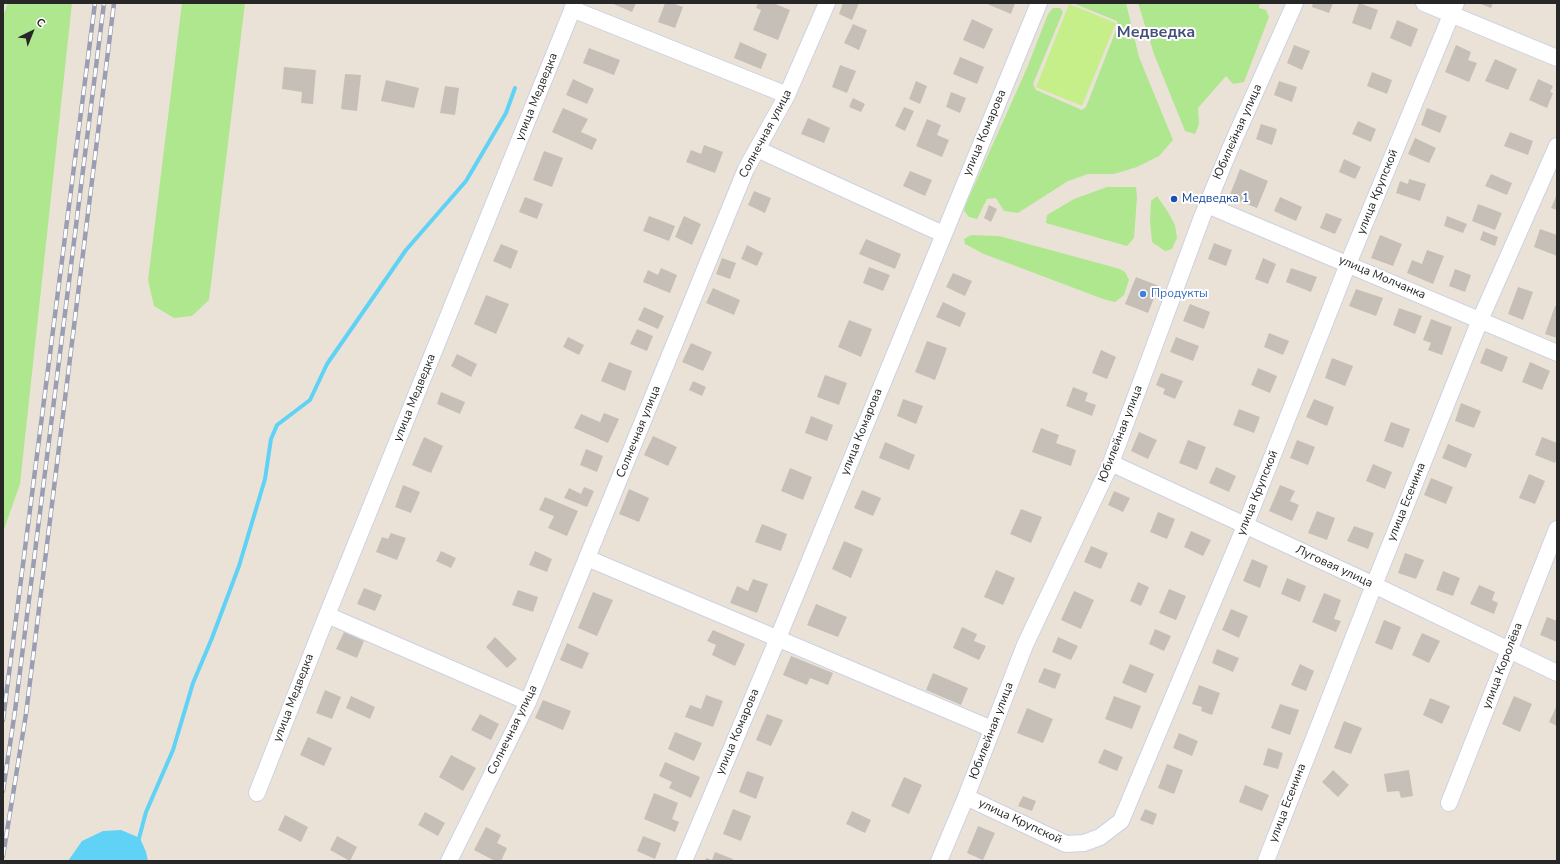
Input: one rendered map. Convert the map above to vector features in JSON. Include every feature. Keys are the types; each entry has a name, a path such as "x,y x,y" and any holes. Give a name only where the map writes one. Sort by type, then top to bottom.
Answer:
{"street":[{"name":"Солнечная улица","path":"449,861 528,702 746,169 787,95 827,3"},
{"name":"улица Комарова","path":"684,861 778,638 1039,3"},
{"name":"Юбилейная улица","path":"939,861 966,797 1025,645 1111,463 1207,205 1230,149 1295,3"},
{"path":"1424,3 1453,8 1557,58"},
{"path":"574,6 787,95"},
{"name":"улица Медведка","path":"257,793 327,615 574,6"},
{"name":"улица Крупской","path":"966,797 1066,844 1084,843 1100,837 1121,820 1245,526 1348,264 1453,8"},
{"name":"улица Есенина","path":"1266,861 1480,320 1557,146"},
{"path":"757,149 943,234"},
{"name":"улица Молчанка","path":"1207,205 1557,353"},
{"name":"Луговая улица","path":"1111,463 1374,585 1557,673"},
{"name":"улица Королёва","path":"1450,803 1557,530"},
{"path":"587,558 992,729"},
{"path":"327,615 528,702"}],"green space":[{"path":"8,3 72,3 20,484 3,532 3,16"},
{"path":"182,3 245,3 209,300 192,316 174,318 154,306 148,280"},
{"path":"1073,3 1126,3 1139,57 1173,140 1159,156 1137,167 1114,174 1088,174 1068,181 1018,213 1004,211 996,198 987,199 977,219 969,217 964,211 966,204 1027,68 1048,14 1053,8 1060,8 1063,12 1033,84 1036,90 1082,110 1086,107 1118,25 1117,21"},
{"path":"1138,3 1260,3 1259,8 1266,10 1269,17 1244,82 1233,84 1226,76 1198,108 1199,124 1195,134 1185,131 1154,54"},
{"path":"1069,4 1116,23 1082,106 1036,87"},
{"path":"1107,187 1136,187 1137,197 1134,238 1127,246 1046,223 1047,215 1074,199"},
{"path":"1157,196 1175,225 1177,238 1172,249 1165,251 1152,242 1150,221 1151,201"},
{"path":"971,235 999,236 1120,269 1125,272 1129,280 1124,295 1115,302 1103,299 984,254 965,244 964,239"}],"water":[{"path":"121,830 140,838 148,861 68,861 82,841 103,831"}],"building":[{"path":"611,3 636,3 632,12"},
{"path":"665,3 672,3 683,7 675,28 658,22"},
{"path":"758,3 773,3 790,10 778,40 753,30 761,10 756,8"},
{"path":"843,3 859,3 852,20 839,14"},
{"path":"985,3 1015,3 1011,14"},
{"path":"1313,3 1333,3 1329,13 1312,7"},
{"path":"1359,3 1378,10 1371,30 1352,23"},
{"path":"1478,3 1493,3 1491,8"},
{"path":"972,19 993,29 984,49 963,40"},
{"path":"1397,20 1418,29 1411,47 1390,38"},
{"path":"853,24 867,30 859,50 844,43"},
{"path":"740,42 767,54 761,69 734,58"},
{"path":"1294,45 1310,51 1302,70 1287,63"},
{"path":"1456,45 1471,52 1468,60 1477,63 1469,82 1445,72"},
{"path":"589,48 620,60 614,75 583,63"},
{"path":"960,57 984,67 977,84 953,74"},
{"path":"1495,59 1517,69 1508,90 1485,81"},
{"path":"840,65 856,71 847,93 832,87"},
{"path":"284,67 316,70 313,104 301,103 302,92 282,89"},
{"path":"1372,72 1392,80 1387,94 1367,86"},
{"path":"345,74 361,75 357,111 341,109"},
{"path":"573,79 594,89 587,104 566,95"},
{"path":"1538,79 1553,86 1550,92 1553,93 1547,108 1529,100"},
{"path":"386,80 419,88 414,108 381,101"},
{"path":"916,81 927,86 920,104 909,99"},
{"path":"1279,81 1297,87 1292,102 1274,95"},
{"path":"445,86 459,88 455,115 440,113"},
{"path":"951,92 966,98 960,113 946,107"},
{"path":"853,98 865,104 861,112 849,107"},
{"path":"904,107 914,111 905,131 895,126"},
{"path":"563,108 588,119 581,132 597,139 592,150 552,132"},
{"path":"1427,108 1447,116 1440,133 1421,125"},
{"path":"808,118 830,128 824,143 801,134"},
{"path":"927,119 941,125 937,135 949,140 942,157 916,146"},
{"path":"1358,121 1376,129 1371,142 1352,134"},
{"path":"1261,124 1277,129 1272,145 1256,139"},
{"path":"1510,132 1533,141 1528,155 1504,146"},
{"path":"1415,138 1436,148 1429,163 1408,154"},
{"path":"704,145 723,152 715,173 686,162 691,150 701,154"},
{"path":"544,151 563,158 552,187 533,180"},
{"path":"1344,159 1361,167 1355,179 1339,172"},
{"path":"1240,169 1268,181 1257,208 1229,197"},
{"path":"910,171 932,180 925,196 903,186"},
{"path":"1491,174 1512,183 1507,195 1485,186"},
{"path":"1409,179 1426,184 1420,201 1396,193 1400,181 1408,184"},
{"path":"754,191 771,198 765,213 748,205"},
{"path":"1557,194 1557,210 1551,208"},
{"path":"525,197 543,204 537,219 519,212"},
{"path":"1280,197 1302,207 1296,221 1274,211"},
{"path":"1478,204 1502,213 1495,230 1472,221"},
{"path":"989,205 997,209 991,222 984,218"},
{"path":"1326,213 1342,219 1335,234 1320,228"},
{"path":"649,216 675,226 669,241 643,231"},
{"path":"684,216 701,224 692,245 675,237"},
{"path":"1447,216 1467,224 1463,233 1444,226"},
{"path":"1540,229 1557,235 1557,256 1534,247"},
{"path":"1483,231 1498,237 1495,246 1480,240"},
{"path":"1380,235 1402,244 1393,266 1371,258"},
{"path":"866,239 901,254 895,269 859,254"},
{"path":"1214,243 1232,250 1226,266 1208,259"},
{"path":"501,244 518,251 511,269 493,261"},
{"path":"747,245 763,253 757,266 741,259"},
{"path":"1427,250 1444,256 1433,284 1407,273 1412,260 1422,264"},
{"path":"722,258 736,263 730,279 716,274"},
{"path":"1263,258 1276,264 1268,284 1255,279"},
{"path":"869,267 890,275 883,291 863,283"},
{"path":"661,268 677,275 670,293 643,282 648,270 658,275"},
{"path":"1291,268 1317,277 1311,292 1286,282"},
{"path":"1455,269 1471,275 1465,292 1449,286"},
{"path":"953,273 972,281 965,296 946,287"},
{"path":"1136,277 1159,286 1148,313 1125,304"},
{"path":"1518,287 1533,292 1523,320 1508,314"},
{"path":"713,288 740,300 734,315 706,303"},
{"path":"1356,289 1383,298 1376,316 1349,306"},
{"path":"486,295 509,304 496,334 474,324"},
{"path":"943,302 966,313 960,327 936,317"},
{"path":"1190,304 1210,312 1204,329 1183,321"},
{"path":"1555,306 1557,307 1557,338 1545,334"},
{"path":"644,307 664,316 658,329 638,320"},
{"path":"1399,308 1422,316 1415,334 1393,325"},
{"path":"1431,319 1452,327 1442,355 1428,350 1431,343 1423,340"},
{"path":"849,320 872,329 861,357 838,347"},
{"path":"637,329 653,336 647,351 630,344"},
{"path":"1269,333 1289,341 1283,355 1264,347"},
{"path":"568,337 584,345 579,355 563,347"},
{"path":"1176,337 1199,346 1193,361 1170,352"},
{"path":"927,341 947,348 935,380 915,372"},
{"path":"691,343 712,352 703,371 682,362"},
{"path":"1486,348 1508,357 1502,372 1480,363"},
{"path":"1101,350 1116,357 1107,379 1092,373"},
{"path":"457,354 477,364 471,377 451,366"},
{"path":"1332,358 1353,366 1345,386 1325,378"},
{"path":"609,362 632,371 625,391 601,381"},
{"path":"1530,362 1550,371 1542,390 1522,382"},
{"path":"1258,368 1277,376 1270,393 1251,385"},
{"path":"1161,373 1183,381 1175,399 1163,394 1165,389 1156,385"},
{"path":"825,375 847,383 839,405 817,397"},
{"path":"693,381 706,387 702,396 689,390"},
{"path":"1073,387 1088,393 1085,401 1096,405 1092,416 1066,406"},
{"path":"441,392 465,402 460,414 437,404"},
{"path":"903,399 923,406 916,424 897,416"},
{"path":"1314,399 1334,407 1327,426 1306,417"},
{"path":"1461,403 1481,411 1474,428 1455,421"},
{"path":"1239,409 1260,417 1254,433 1233,425"},
{"path":"604,413 619,419 608,443 574,428 581,414 600,422"},
{"path":"811,416 833,425 827,441 805,433"},
{"path":"1391,422 1410,429 1403,448 1384,441"},
{"path":"1041,428 1059,435 1056,443 1076,450 1071,466 1032,452"},
{"path":"1139,432 1157,440 1148,459 1131,451"},
{"path":"653,436 677,447 668,466 644,455"},
{"path":"424,437 443,446 431,473 412,465"},
{"path":"1542,437 1557,443 1557,457 1555,463 1535,455"},
{"path":"1188,440 1206,447 1197,470 1179,463"},
{"path":"1297,440 1315,447 1308,465 1290,458"},
{"path":"885,442 915,455 909,470 879,458"},
{"path":"1448,444 1472,454 1466,468 1442,458"},
{"path":"586,449 603,456 597,472 580,465"},
{"path":"1373,464 1392,472 1385,489 1366,481"},
{"path":"1216,467 1236,476 1229,492 1209,483"},
{"path":"790,468 812,477 803,500 781,491"},
{"path":"1529,474 1545,481 1535,504 1519,498"},
{"path":"1431,478 1453,487 1446,504 1424,495"},
{"path":"403,485 420,492 411,513 395,507"},
{"path":"1280,485 1295,491 1290,501 1299,505 1292,521 1269,511"},
{"path":"584,487 594,491 587,507 564,498 569,488 581,494"},
{"path":"629,489 649,498 639,522 619,514"},
{"path":"862,490 881,498 873,516 854,508"},
{"path":"1114,491 1130,498 1123,512 1108,505"},
{"path":"545,497 578,511 567,536 548,528 554,516 539,510"},
{"path":"1021,509 1042,517 1031,543 1010,534"},
{"path":"1317,511 1335,518 1327,540 1308,533"},
{"path":"1158,512 1175,519 1167,539 1150,532"},
{"path":"762,524 787,534 781,551 755,542"},
{"path":"1354,526 1374,533 1368,549 1347,541"},
{"path":"1191,531 1211,540 1203,556 1184,547"},
{"path":"391,533 406,538 397,560 376,552 382,537 388,539"},
{"path":"844,541 863,549 851,578 832,569"},
{"path":"1091,546 1108,553 1101,569 1084,562"},
{"path":"441,551 456,558 451,568 436,561"},
{"path":"535,551 552,559 547,572 529,565"},
{"path":"1405,553 1424,560 1416,579 1398,573"},
{"path":"1252,559 1268,566 1260,588 1243,581"},
{"path":"996,570 1015,578 1003,605 984,597"},
{"path":"1443,571 1460,578 1453,596 1436,590"},
{"path":"1287,578 1306,586 1300,602 1281,594"},
{"path":"753,579 768,584 757,613 730,603 737,586 748,591"},
{"path":"1138,582 1149,587 1141,606 1130,601"},
{"path":"1479,585 1495,592 1492,600 1498,603 1494,614 1470,604"},
{"path":"364,588 382,595 375,611 357,604"},
{"path":"1169,589 1186,596 1176,620 1159,613"},
{"path":"518,590 538,597 533,612 512,605"},
{"path":"1074,591 1094,600 1081,629 1061,620"},
{"path":"593,592 613,600 597,636 578,628"},
{"path":"1324,593 1341,600 1334,619 1341,621 1336,632 1312,622"},
{"path":"816,604 847,617 838,637 807,625"},
{"path":"1231,609 1248,616 1239,638 1222,630"},
{"path":"1547,617 1557,621 1557,642 1540,635"},
{"path":"1384,620 1401,627 1392,650 1375,643"},
{"path":"962,627 977,634 974,641 986,646 979,660 953,648"},
{"path":"1155,629 1171,636 1164,651 1149,644"},
{"path":"713,630 745,644 735,666 712,655 716,645 707,641"},
{"path":"344,632 364,641 357,658 336,649"},
{"path":"1422,633 1440,641 1429,663 1412,655"},
{"path":"495,637 517,659 507,668 486,647"},
{"path":"1058,637 1078,646 1071,660 1052,652"},
{"path":"567,643 589,653 582,669 560,660"},
{"path":"1217,649 1239,658 1233,672 1212,663"},
{"path":"791,656 833,673 828,685 810,678 807,685 783,675"},
{"path":"1130,664 1154,674 1146,693 1122,683"},
{"path":"1300,664 1314,671 1306,691 1291,685"},
{"path":"1044,668 1061,674 1055,689 1038,682"},
{"path":"933,673 968,688 961,705 926,690"},
{"path":"1199,685 1220,693 1212,715 1201,711 1202,707 1192,704"},
{"path":"325,690 341,697 332,719 316,713"},
{"path":"706,695 723,701 713,727 685,717 690,705 701,709"},
{"path":"351,696 375,707 370,719 346,708"},
{"path":"1114,696 1141,706 1132,729 1105,719"},
{"path":"1514,696 1532,704 1520,732 1502,724"},
{"path":"1430,698 1450,706 1442,724 1423,715"},
{"path":"543,700 571,711 563,730 535,718"},
{"path":"1280,704 1299,710 1290,735 1271,728"},
{"path":"1557,705 1557,726 1549,722"},
{"path":"1027,708 1053,719 1043,743 1017,733"},
{"path":"480,714 499,724 491,740 471,730"},
{"path":"767,714 783,720 771,746 756,740"},
{"path":"1344,721 1362,728 1351,754 1334,748"},
{"path":"675,732 702,743 694,761 668,749"},
{"path":"1179,733 1198,741 1192,756 1173,748"},
{"path":"308,737 332,748 324,766 300,755"},
{"path":"1268,748 1283,753 1278,769 1263,765"},
{"path":"1104,749 1123,757 1117,771 1098,763"},
{"path":"451,755 476,768 463,791 439,777"},
{"path":"665,762 700,777 691,798 669,788 672,782 659,776"},
{"path":"1167,764 1183,770 1174,794 1158,788"},
{"path":"1333,770 1349,785 1338,797 1322,782"},
{"path":"1409,770 1413,796 1401,798 1399,791 1387,792 1384,774"},
{"path":"747,771 764,777 756,799 739,792"},
{"path":"904,777 922,785 909,814 891,806"},
{"path":"1245,785 1269,795 1262,811 1239,802"},
{"path":"654,793 678,803 672,819 679,822 675,832 644,819"},
{"path":"1023,796 1036,801 1032,811 1018,806"},
{"path":"733,809 751,816 741,841 723,834"},
{"path":"1145,809 1157,814 1153,825 1140,820"},
{"path":"852,811 871,820 865,833 846,824"},
{"path":"425,812 445,823 438,836 418,825"},
{"path":"285,815 308,827 301,842 278,830"},
{"path":"978,826 995,833 983,860 967,853"},
{"path":"486,827 501,835 497,843 507,848 501,861 495,861 474,850"},
{"path":"337,836 357,847 350,861 330,850"},
{"path":"643,836 661,843 655,859 637,851"},
{"path":"715,852 733,859 732,861 705,861 706,858 712,860"}],"waterway":[{"path":"138,842 146,812 173,750 193,683 212,638 239,566 265,479 271,439 277,425 310,400 327,364 406,250 466,181 506,113 515,88"}],"railway":[{"path":"3,720 95,3"},
{"path":"3,791 15,711 104,3"},
{"path":"3,856 26,714 114,3"}],"place":[{"name":"Медведка 1","path":"1174,199"},
{"name":"Продукты","path":"1143,294"}],"district":[{"name":"Медведка","path":"1156,33"}]}
